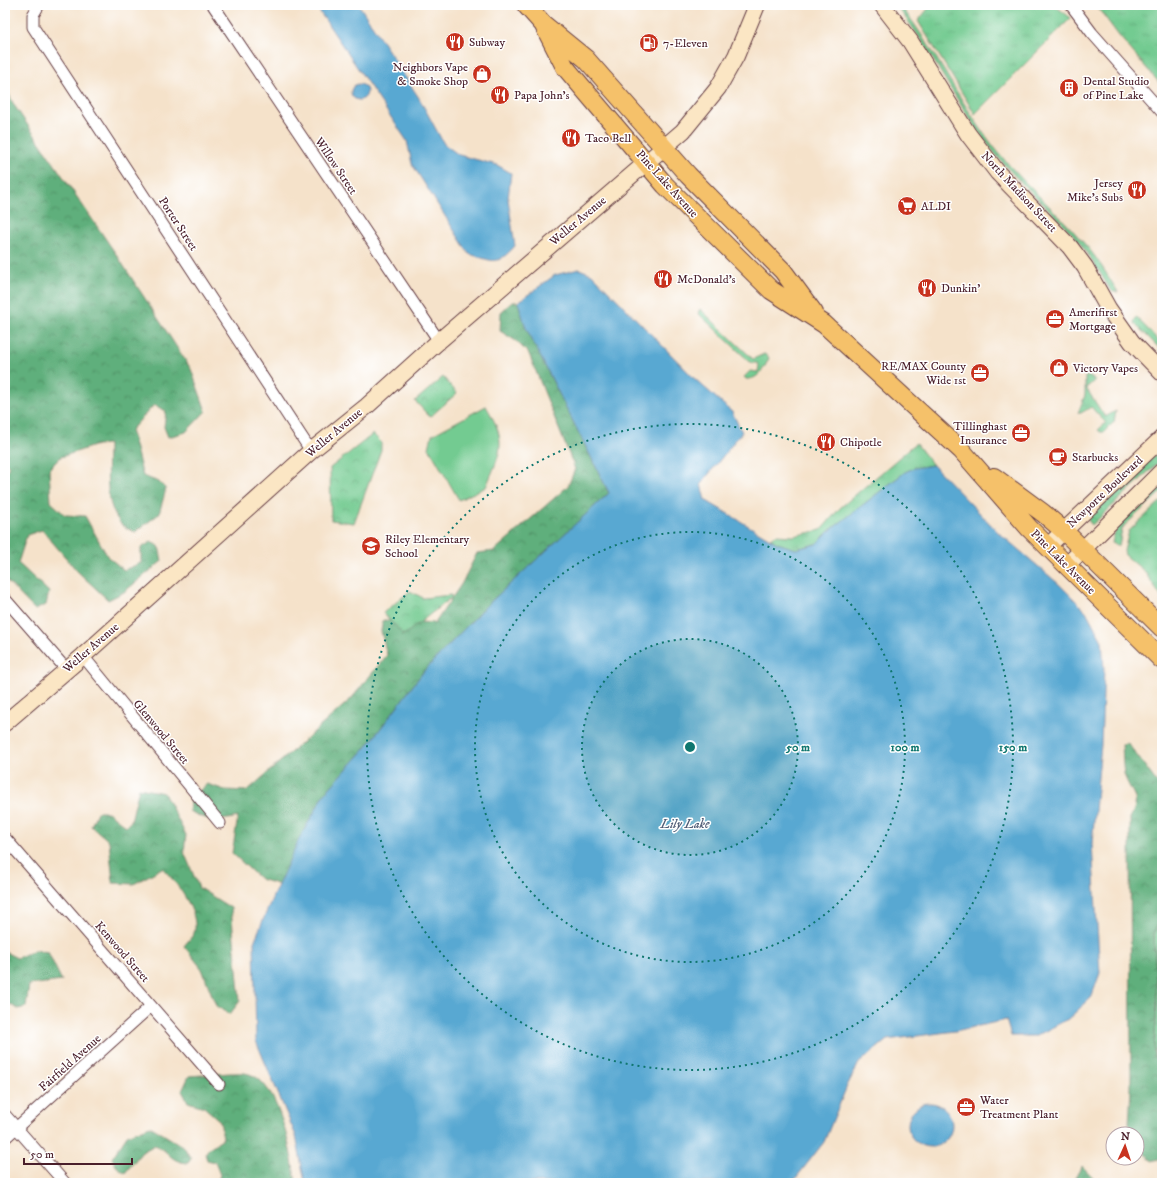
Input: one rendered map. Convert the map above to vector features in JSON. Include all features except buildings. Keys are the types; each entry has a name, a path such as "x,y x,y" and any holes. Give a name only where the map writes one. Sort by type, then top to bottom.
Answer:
{"main road":[{"name":"Pine Lake Avenue","path":"526,5 543,24 586,59 665,147 688,175 783,271 818,319 969,459 1029,528 1162,660"},
{"name":"Pine Lake Avenue","path":"543,24 565,67 646,163 729,251 770,290 818,319"},
{"name":"Pine Lake Avenue","path":"969,459 1043,513 1064,531 1162,628"}],"street":[{"name":"Willow Street","path":"212,5 438,341"},
{"name":"Weller Avenue","path":"5,722 83,656 311,451 367,406 438,341 665,147 687,126 718,88 736,56 757,5"},
{"name":"North Madison Street","path":"882,5 910,41 968,134 998,173 1070,247 1085,267 1108,308 1132,342 1162,373"},
{"path":"1071,5 1092,33 1162,112"},
{"name":"Porter Street","path":"37,7 33,15 34,27 311,451"},
{"name":"Newporte Boulevard","path":"1048,546 1162,438"},
{"name":"Newporte Boulevard","path":"1066,564 1162,471"},
{"path":"5,599 66,670"},
{"name":"Glenwood Street","path":"83,656 220,823"},
{"name":"Kenwood Street","path":"5,838 219,1084"},
{"name":"Fairfield Avenue","path":"5,1138 151,1006"},
{"path":"5,1115 65,1183"}],"green space":[{"path":"896,5 900,5 913,22 981,130 1004,160 1088,248 1102,266 1118,292 1113,292 1109,288 1073,235 996,155 974,125 920,38"},
{"path":"931,5 1054,5 1071,18 975,114 918,21"},
{"path":"1096,5 1162,5 1162,86 1119,36"},
{"path":"5,86 14,105 116,254 191,369 206,411 186,432 168,437 164,427 166,411 154,405 131,430 143,476 159,482 166,489 159,514 135,532 122,525 116,517 112,507 109,497 107,476 108,444 97,445 61,457 49,469 51,502 65,515 85,516 108,557 124,570 141,563 141,548 151,542 159,546 162,561 124,592 108,600 78,572 42,530 27,535 18,563 49,592 46,605 35,610 5,579 5,472 9,467 5,463"},
{"path":"512,302 518,302 526,328 609,493 486,606 424,671 365,749 325,793 299,839 280,885 260,879 232,853 238,817 223,820 212,820 202,817 189,811 191,798 207,784 225,790 247,791 351,699 387,655 381,631 383,620 435,623 462,583 477,553 494,551 568,486 575,469 529,354 516,341 500,331 501,312"},
{"path":"700,309 753,359 764,354 767,355 769,358 763,370 757,376 750,379 746,379 744,377 750,371 758,372 759,365 757,363 751,363 698,313"},
{"path":"1136,317 1162,344 1162,351 1134,323"},
{"path":"1088,376 1095,380 1086,388 1105,417 1116,411 1114,422 1104,432 1100,432 1098,430 1106,423 1091,407 1081,413 1078,413 1085,395 1085,377"},
{"path":"443,377 457,393 430,417 415,401"},
{"path":"486,406 493,419 500,438 498,455 486,487 459,500 429,448 432,435"},
{"path":"373,434 381,442 381,450 354,523 331,520 330,468"},
{"path":"916,443 933,465 914,468 905,472 828,532 816,544 796,549 777,543 770,538 776,535 793,536 821,530 840,508"},
{"path":"1162,448 1162,459 1092,525 1087,519"},
{"path":"1162,482 1162,491 1122,529 1119,546 1112,543 1119,525 1125,517 1139,502"},
{"path":"1162,500 1162,598 1144,571 1125,555 1124,551 1129,531"},
{"path":"410,591 423,598 451,595 452,597 404,635 383,613"},
{"path":"1127,742 1161,788 1162,796 1162,915 1154,933 1157,1005 1154,1051 1162,1081 1162,1158 1152,1161 1145,1154 1145,1126 1130,1126 1129,1124 1131,1088 1130,818 1135,806 1135,797 1123,770 1122,745"},
{"path":"139,788 164,793 186,835 184,852 199,888 231,908 240,1001 230,1014 216,1006 202,969 184,946 194,933 194,917 186,898 167,873 162,868 134,884 113,883 109,841 91,826 97,812 108,812 126,826 131,821"},
{"path":"1162,915 1162,1047 1154,1051 1157,1005 1154,933"},
{"path":"35,950 48,952 62,981 29,985 26,1007 18,1009 5,1001 5,952 17,958"},
{"path":"230,1073 249,1074 259,1080 268,1090 276,1104 282,1121 296,1183 217,1183 220,1175 215,1162 207,1160 205,1154 209,1148 223,1138 220,1121 204,1107 188,1102 182,1091 189,1076"},
{"path":"150,1126 184,1147 191,1159 188,1163 181,1162 155,1145 142,1152 125,1173 116,1166 112,1158 127,1135"},
{"path":"1082,1166 1099,1183 1072,1183"}],"water":[{"path":"315,5 359,5 419,98 444,144 459,155 497,165 511,173 508,199 515,246 509,253 499,260 490,260 469,254 412,164 407,141"},
{"path":"359,84 366,89 367,92 362,99 359,100 352,95 351,92 356,85"},
{"name":"Lily Lake","path":"579,269 592,274 695,379 732,412 742,432 701,484 705,500 777,543 796,549 816,544 828,532 905,472 914,468 933,465 998,532 1060,585 1086,611 1102,641 1104,669 1101,745 1092,844 1100,973 1091,998 1068,1019 1036,1036 1011,1036 1006,1020 955,1031 887,1040 859,1063 847,1086 824,1142 796,1178 789,1183 305,1183 296,1136 256,1041 254,942 299,839 325,793 365,749 424,671 486,606 609,493 526,328 518,302 555,275"},
{"path":"930,1103 942,1107 948,1113 952,1125 948,1137 942,1143 930,1147 918,1143 912,1137 908,1125 912,1113 918,1107"}],"place":[{"name":"Subway","path":"455,42"},
{"name":"7-Eleven","path":"649,43"},
{"name":"Neighbors Vape & Smoke Shop","path":"482,74"},
{"name":"Dental Studio of Pine Lake","path":"1069,88"},
{"name":"Papa John's","path":"500,95"},
{"name":"Taco Bell","path":"571,138"},
{"name":"Jersey Mike's Subs","path":"1137,190"},
{"name":"ALDI","path":"907,206"},
{"name":"McDonald's","path":"663,279"},
{"name":"Dunkin'","path":"927,288"},
{"name":"Amerifirst Mortgage","path":"1055,319"},
{"name":"Victory Vapes","path":"1059,368"},
{"name":"RE/MAX County Wide 1st","path":"980,373"},
{"name":"Tillinghast Insurance","path":"1021,433"},
{"name":"Chipotle","path":"826,442"},
{"name":"Starbucks","path":"1058,457"},
{"name":"Riley Elementary School","path":"371,546"},
{"name":"Water Treatment Plant","path":"966,1107"}]}
